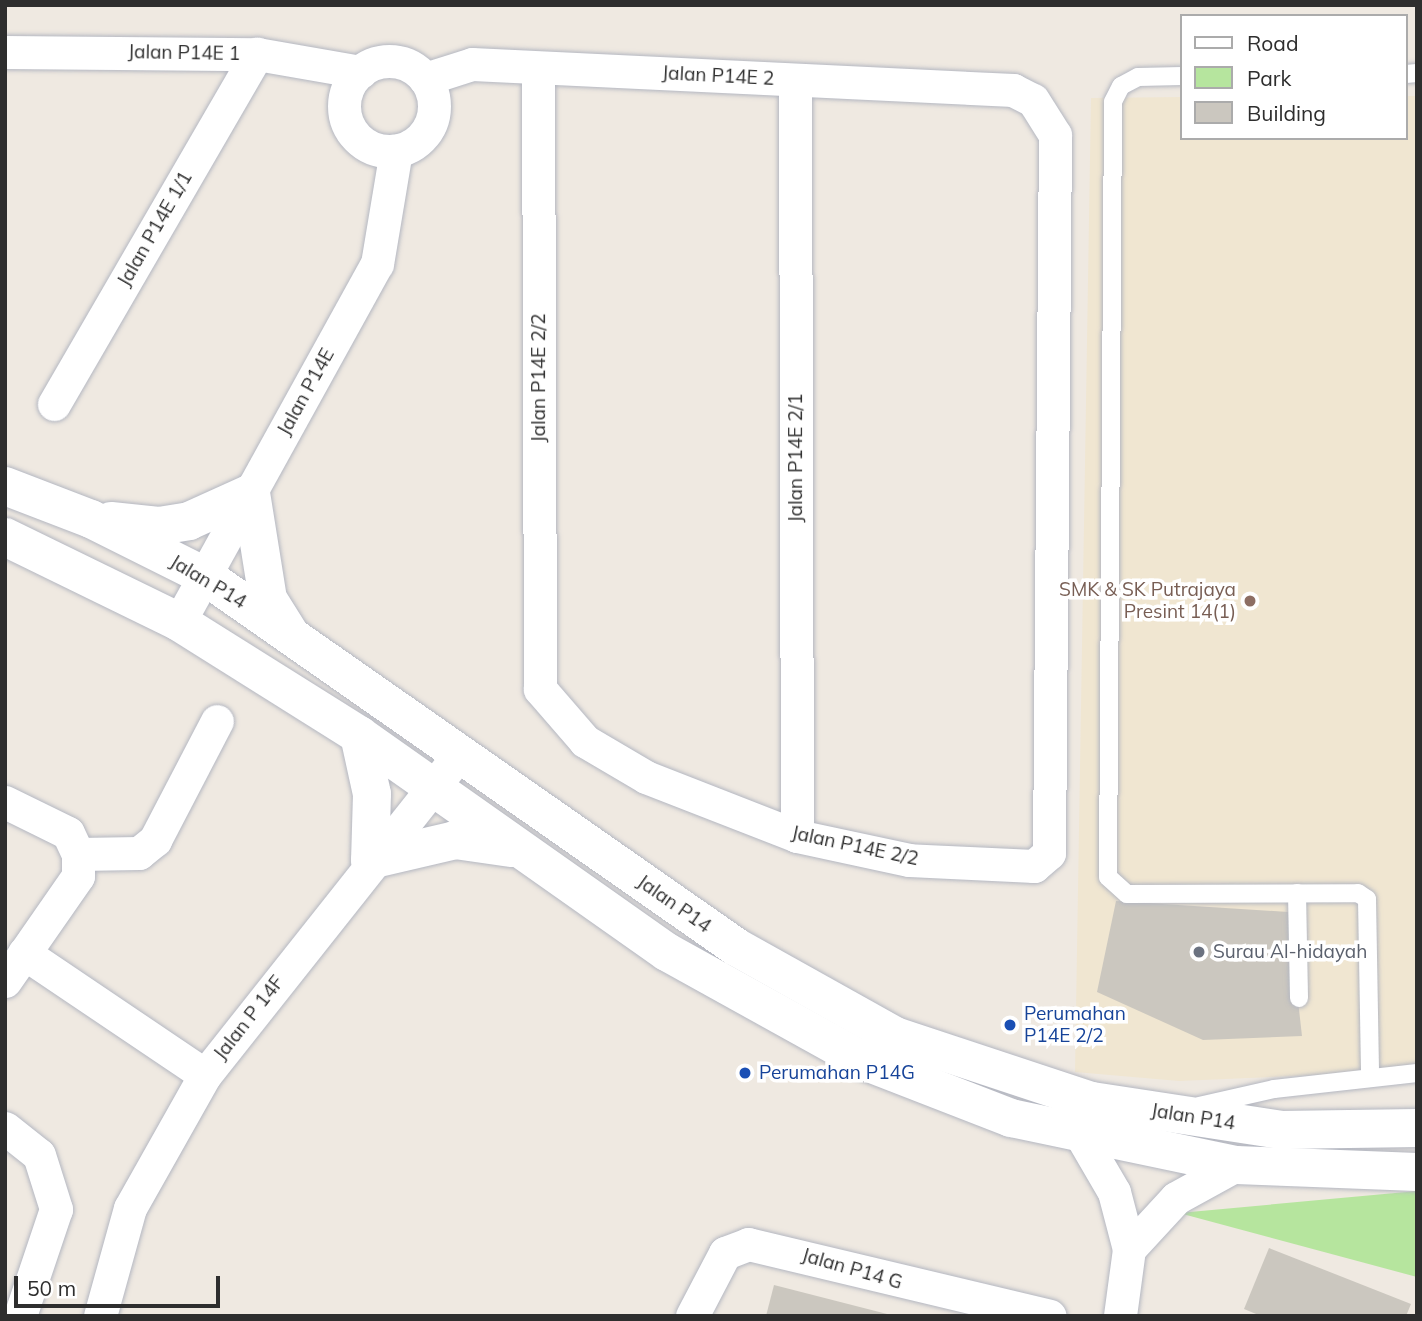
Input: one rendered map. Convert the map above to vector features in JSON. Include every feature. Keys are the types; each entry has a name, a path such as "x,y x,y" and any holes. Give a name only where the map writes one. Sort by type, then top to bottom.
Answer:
{"main road":[{"name":"Jalan P14","path":"5,486 92,519 205,576 736,947 895,1036 1093,1101 1281,1130 1417,1128"},
{"path":"92,519 159,526 189,521 251,493 268,599 293,637"},
{"name":"Jalan P14","path":"5,537 179,622 359,735 667,952 864,1061 1010,1118 1236,1165 1417,1172"},
{"path":"359,735 372,794 370,860 455,840 521,849"}],"street":[{"name":"Jalan P14E 1","path":"5,52 257,54 360,72"},
{"name":"Jalan P14E 1/1","path":"54,404 257,54"},
{"path":"394,61 425,79 434,116 418,141 396,150 362,142 346,118 346,90 360,72 394,61"},
{"name":"Jalan P14E 2","path":"425,79 472,64 1013,90"},
{"name":"Jalan P14E 2/2","path":"538,68 540,689 585,741 646,777 797,836 909,860 1006,867 1034,866 1049,853 1055,135 1033,100 1013,90"},
{"name":"Jalan P14E 2/1","path":"796,80 797,836"},
{"name":"Jalan P14E","path":"179,622 377,264 396,150"},
{"path":"78,855 139,853 155,840 217,721"},
{"name":"Jalan P 14F","path":"100,1316 130,1208 205,1075 370,860 459,755"},
{"path":"5,802 68,832 78,855 78,876 5,981"},
{"path":"24,953 205,1075"},
{"path":"5,1128 39,1155 53,1181 57,1209 20,1316"},
{"path":"1079,1132 1114,1192 1129,1249 1120,1316"},
{"path":"1129,1249 1176,1198 1236,1165"},
{"name":"Jalan P14 G","path":"692,1316 724,1253 748,1244 1050,1316"}],"lane":[{"path":"1180,76 1138,77 1121,86 1113,103 1108,877 1128,894 1358,893 1371,909 1370,1077"},
{"path":"1297,892 1299,998"},
{"path":"1168,1113 1274,1089 1417,1073"}],"shaded area":[{"name":"SMK & SK Putrajaya Presint 14(1)","path":"1408,96 1417,96 1417,1064 1343,1074 1179,1081 1075,1072 1091,98 1180,97 1180,140 1408,140"}],"green space":[{"path":"1417,1191 1417,1277 1179,1213"}],"building":[{"name":"Surau Al-hidayah","path":"1116,901 1288,912 1302,1036 1203,1040 1097,992"},
{"path":"1269,1248 1411,1304 1406,1316 1261,1316 1244,1309"},
{"path":"774,1285 891,1315 891,1316 766,1316"}],"place":[{"name":"SMK & SK Putrajaya Presint 14(1)","path":"1250,601"},
{"name":"Surau Al-hidayah","path":"1199,952"},
{"name":"Perumahan P14E 2/2","path":"1010,1025"},
{"name":"Perumahan P14G","path":"745,1073"}]}
